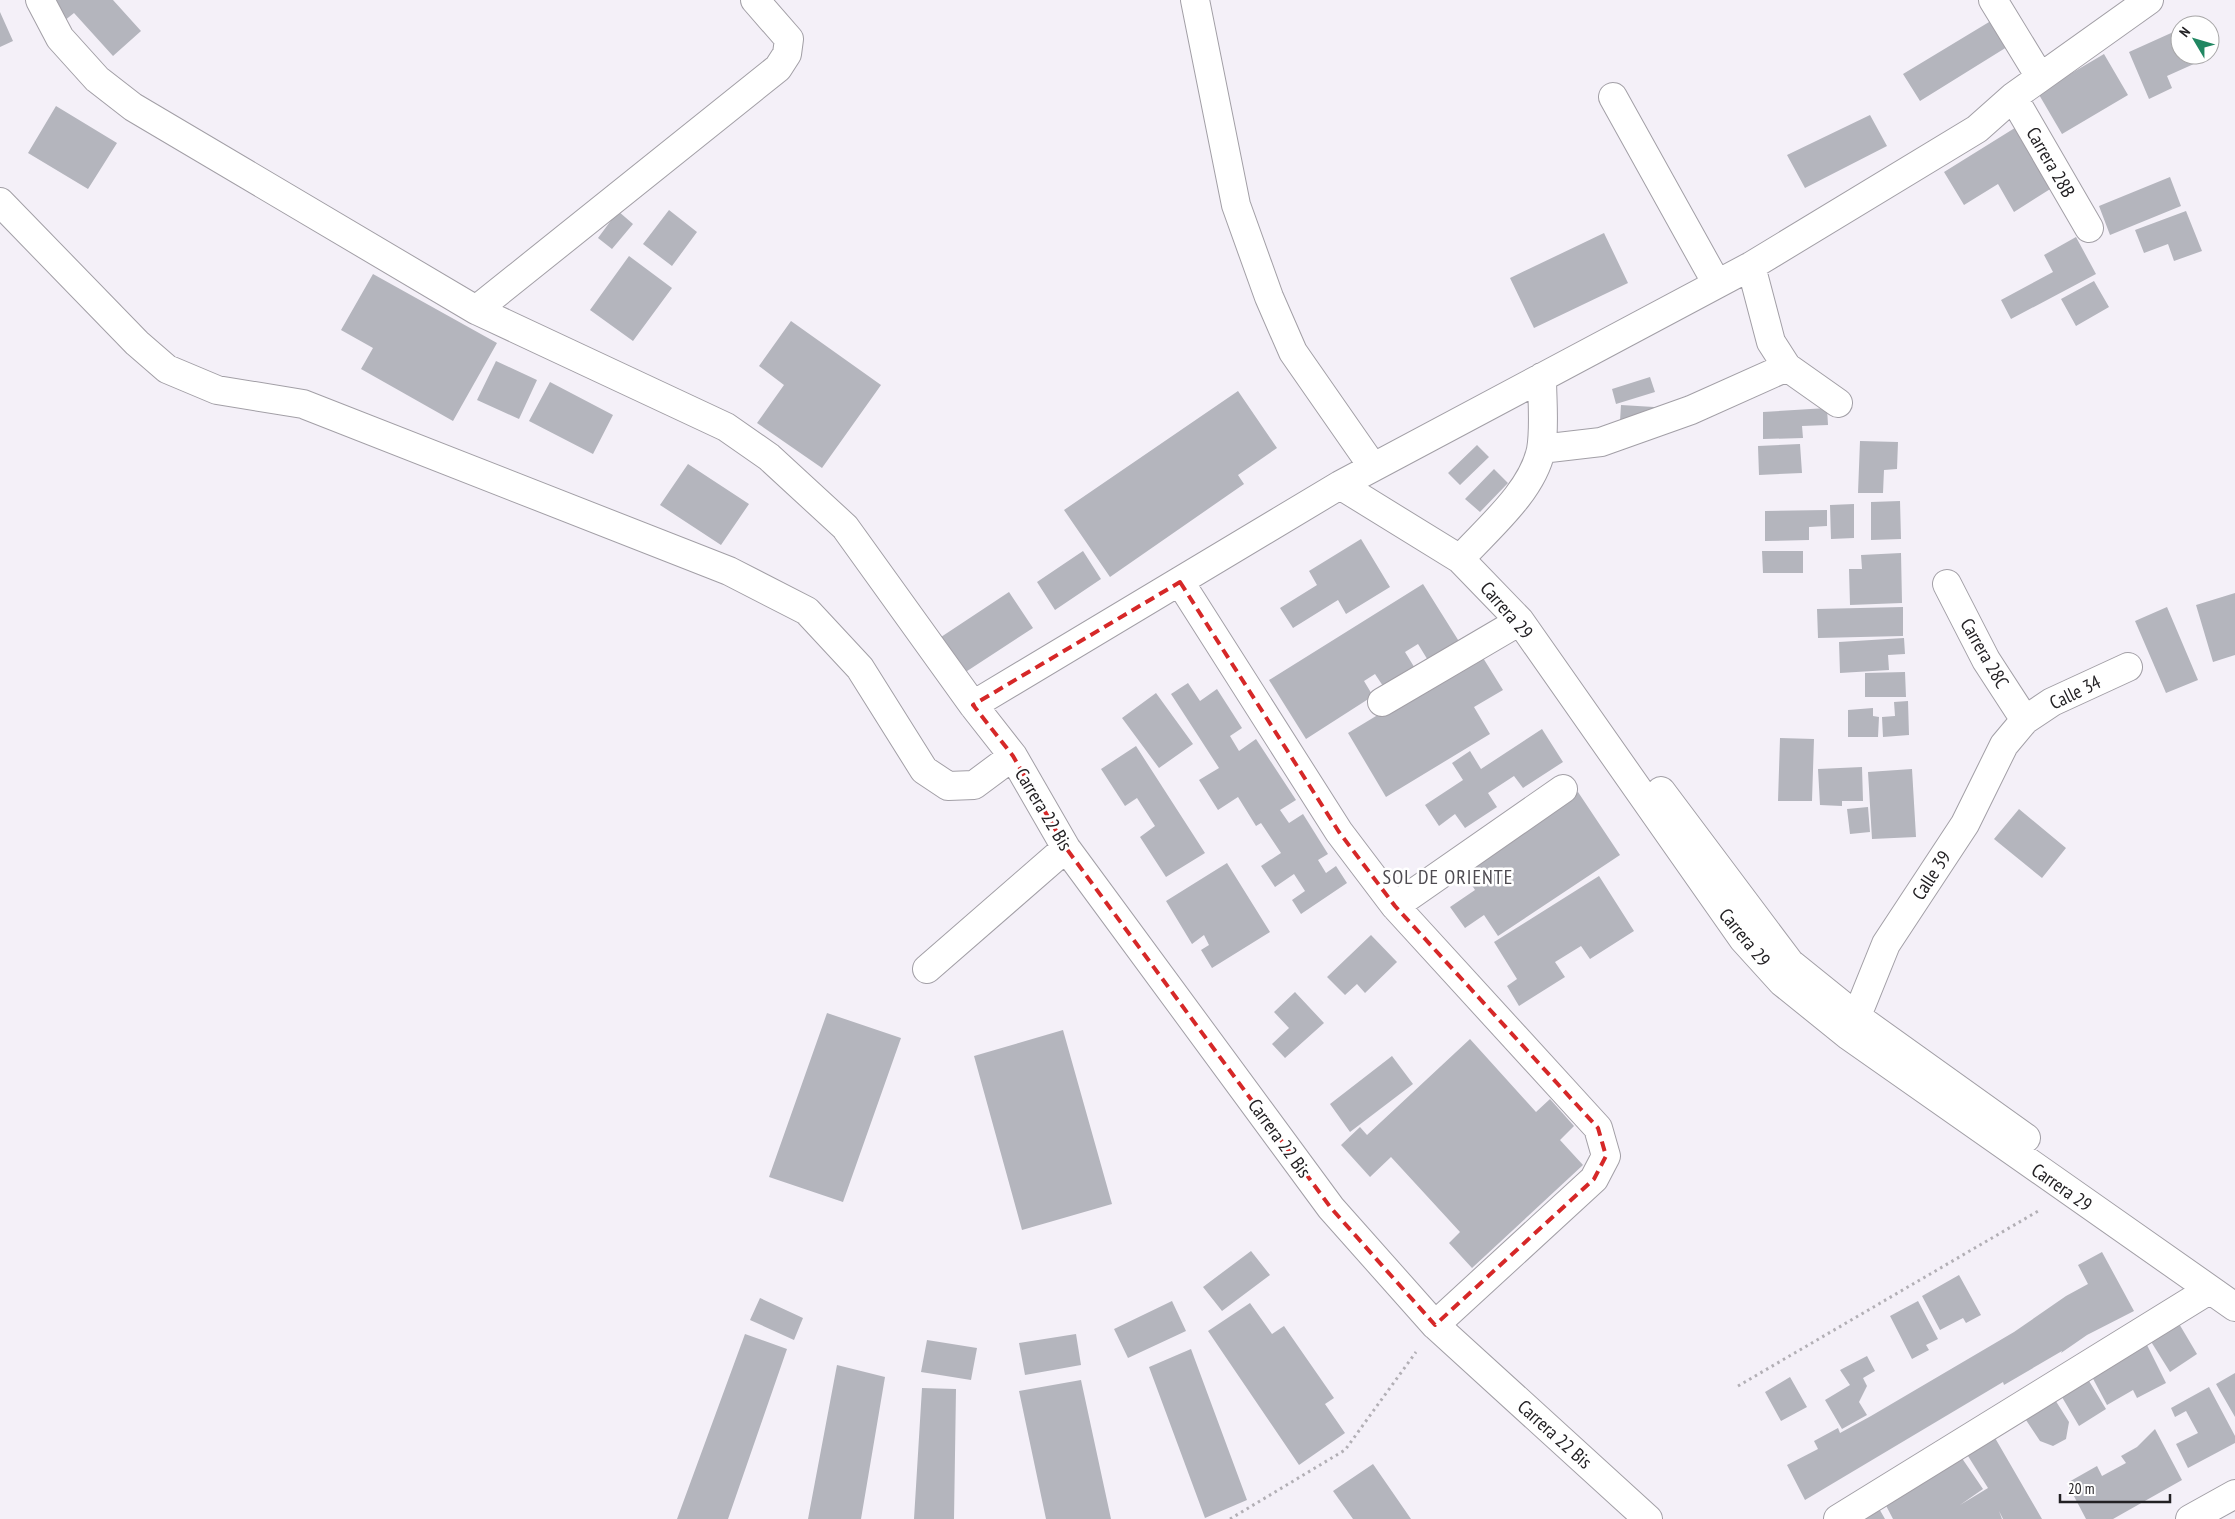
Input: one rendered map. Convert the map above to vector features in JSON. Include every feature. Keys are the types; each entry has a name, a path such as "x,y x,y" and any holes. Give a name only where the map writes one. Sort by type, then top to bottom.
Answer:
{"street":[{"name":"Carrera 22 Bis","path":"40,0 60,38 97,79 133,107 476,310 726,427 769,457 845,527 973,705 1013,756 1066,848 1331,1208 1435,1325 1635,1515"},
{"path":"476,310 778,68 787,54 789,39 755,0"},
{"path":"1195,0 1236,205 1269,297 1294,352 1357,476"},
{"path":"1994,0 2040,78"},
{"path":"973,705 1357,476 1751,266 1977,129 2013,97 2148,0"},
{"path":"1613,97 1717,284"},
{"name":"Carrera 28B","path":"2013,97 2089,228"},
{"path":"0,202 137,343 168,368 217,390 303,404 729,571 807,611 860,668 924,770 948,786 974,785 1013,756"},
{"path":"1751,266 1771,342 1787,367 1838,403"},
{"path":"1541,449 1601,442 1691,410 1787,367"},
{"path":"1464,555 1523,490 1534,473 1541,449 1542,377"},
{"name":"Carrera 29","path":"1357,476 1464,555 1528,613 1790,963 1853,1027 2069,1191 2222,1289"},
{"name":"Carrera 29","path":"1464,555 1520,621 1743,939 1782,982 1853,1027 2222,1289 2235,1307"},
{"path":"1180,582 1339,832 1395,906 1598,1128 1606,1156 1594,1179 1435,1325"},
{"name":"Carrera 28C","path":"1947,584 1986,660 2025,720"},
{"path":"1382,702 1520,621"},
{"name":"Calle 34","path":"2025,720 2052,702 2128,667"},
{"name":"Calle 39","path":"1853,1027 1886,944 1965,824 2004,745 2025,720"},
{"path":"1395,906 1563,789"},
{"path":"927,969 1066,848"},
{"path":"1838,1519 2222,1289"},
{"path":"2190,1519 2235,1494"}],"path":[{"path":"1738,1386 2025,1220 2069,1191"},
{"path":"1230,1519 1344,1450 1435,1325"}],"highlighted area":[{"path":"1180,582 1339,832 1395,906 1598,1128 1606,1156 1594,1179 1435,1325 1331,1208 1066,848 1013,756 973,705"}],"building":[{"path":"49,0 113,0 141,31 113,56 74,13 64,21"},
{"path":"0,12 13,41 0,47"},
{"path":"1999,16 2015,42 1920,101 1903,74"},
{"path":"2170,34 2170,65 2192,65 2167,76 2172,88 2149,99 2129,52"},
{"path":"2104,54 2128,95 2062,134 2038,93"},
{"path":"56,106 117,143 88,189 28,153"},
{"path":"1870,115 1887,146 1805,188 1787,155"},
{"path":"2018,126 2055,186 2014,212 1998,184 1964,205 1944,172"},
{"path":"2170,177 2181,206 2110,235 2099,206"},
{"path":"669,210 697,232 672,266 643,244"},
{"path":"618,211 633,224 612,249 598,238"},
{"path":"2186,211 2202,251 2174,261 2168,244 2144,253 2135,230"},
{"path":"1604,233 1628,283 1534,328 1510,278"},
{"path":"2076,237 2096,274 2011,319 2001,300 2053,272 2044,255"},
{"path":"629,256 672,288 633,341 590,310"},
{"path":"373,274 497,343 453,421 361,369 373,348 341,330"},
{"path":"2094,281 2109,307 2076,326 2061,299"},
{"path":"791,321 881,385 822,468 757,423 784,385 759,366"},
{"path":"496,361 537,380 519,419 477,400"},
{"path":"1650,377 1655,392 1616,404 1612,389"},
{"path":"550,382 613,415 593,454 529,421"},
{"path":"1238,391 1277,448 1238,475 1244,484 1110,577 1064,510"},
{"path":"1621,405 1654,407 1653,422 1620,421"},
{"path":"1827,408 1828,425 1802,426 1803,438 1763,439 1763,412"},
{"path":"1860,441 1898,442 1897,469 1884,470 1883,493 1858,493"},
{"path":"1800,444 1802,473 1759,475 1758,446"},
{"path":"1477,445 1489,457 1460,485 1448,473"},
{"path":"688,464 749,504 721,545 660,505"},
{"path":"1494,469 1508,483 1480,512 1465,499"},
{"path":"1900,501 1901,539 1871,540 1871,502"},
{"path":"1854,504 1854,538 1831,539 1830,505"},
{"path":"1827,510 1827,526 1809,527 1809,540 1765,541 1765,511"},
{"path":"1361,539 1390,587 1346,614 1338,600 1293,628 1280,608 1317,585 1309,571"},
{"path":"1083,551 1101,579 1055,610 1037,582"},
{"path":"1762,551 1803,551 1803,573 1763,573"},
{"path":"1901,553 1902,603 1850,605 1849,569 1862,569 1861,555"},
{"path":"1423,584 1460,643 1429,662 1418,644 1405,652 1416,670 1385,689 1375,674 1364,681 1373,696 1306,739 1269,680"},
{"path":"1009,592 1033,628 961,675 938,639"},
{"path":"2235,593 2235,655 2213,662 2196,605"},
{"path":"1903,607 1903,636 1818,638 1817,609"},
{"path":"2167,607 2198,680 2166,693 2135,621"},
{"path":"1904,638 1905,654 1888,655 1889,670 1840,673 1839,642"},
{"path":"1480,653 1503,690 1474,707 1490,734 1386,797 1348,733"},
{"path":"1905,672 1906,697 1865,697 1865,673"},
{"path":"1188,683 1200,701 1217,689 1242,728 1230,736 1239,751 1256,739 1296,800 1280,810 1289,823 1303,814 1328,854 1318,860 1326,873 1336,866 1347,883 1301,914 1292,900 1305,891 1294,874 1275,887 1261,866 1281,853 1261,823 1256,826 1238,797 1218,810 1199,780 1219,768 1171,694"},
{"path":"1156,693 1193,744 1159,768 1122,718"},
{"path":"1908,701 1909,735 1883,737 1882,717 1895,716 1894,702"},
{"path":"1873,708 1873,716 1879,717 1878,737 1848,737 1848,710"},
{"path":"1542,729 1563,762 1523,788 1514,776 1488,793 1497,807 1465,828 1455,814 1439,826 1425,805 1463,780 1452,763 1470,751 1481,769"},
{"path":"1780,738 1814,739 1812,801 1778,801"},
{"path":"1136,746 1205,853 1166,877 1140,837 1155,826 1137,798 1125,806 1101,769"},
{"path":"1862,767 1863,801 1842,801 1842,806 1820,805 1818,769"},
{"path":"1912,769 1916,837 1872,839 1868,772"},
{"path":"1578,792 1620,855 1498,936 1484,915 1465,928 1450,907 1475,890 1462,870"},
{"path":"1868,807 1870,832 1850,834 1847,809"},
{"path":"2019,809 2066,848 2042,878 1994,839"},
{"path":"1227,863 1270,932 1212,968 1201,950 1209,945 1204,935 1192,944 1166,901"},
{"path":"1599,876 1634,931 1590,959 1581,946 1555,962 1565,977 1519,1006 1507,986 1517,979 1494,942"},
{"path":"1371,935 1397,962 1365,993 1357,984 1345,995 1327,977"},
{"path":"1295,992 1324,1023 1285,1058 1272,1044 1289,1028 1274,1012"},
{"path":"827,1013 901,1038 843,1202 769,1177"},
{"path":"1063,1030 1112,1204 1022,1230 974,1056"},
{"path":"1470,1039 1536,1112 1550,1099 1574,1126 1560,1140 1583,1165 1472,1268 1449,1243 1460,1232 1391,1157 1370,1177 1341,1145 1360,1127 1367,1135"},
{"path":"1392,1056 1413,1084 1350,1132 1330,1104"},
{"path":"1251,1251 1270,1275 1222,1311 1203,1287"},
{"path":"2102,1252 2134,1311 2087,1335 2061,1353 2062,1351 2004,1385 2003,1382 1805,1500 1787,1465 1818,1449 1814,1441 1838,1428 1840,1433 1871,1416 2014,1332 2066,1296 2088,1284 2078,1265"},
{"path":"1959,1275 1981,1315 1966,1323 1963,1318 1940,1330 1922,1296"},
{"path":"760,1298 803,1318 794,1340 750,1320"},
{"path":"1172,1301 1186,1331 1128,1358 1114,1329"},
{"path":"1918,1301 1938,1339 1926,1345 1929,1350 1912,1359 1890,1316"},
{"path":"1250,1303 1272,1334 1284,1326 1334,1398 1325,1404 1345,1433 1299,1465 1208,1331"},
{"path":"2178,1322 2197,1354 2170,1372 2150,1340"},
{"path":"745,1334 787,1349 728,1519 677,1519"},
{"path":"1076,1334 1081,1365 1025,1375 1019,1343"},
{"path":"927,1340 977,1348 971,1380 921,1372"},
{"path":"2146,1343 2166,1383 2137,1398 2133,1390 2107,1405 2090,1373"},
{"path":"1191,1349 1247,1500 1205,1518 1149,1367"},
{"path":"1867,1356 1875,1371 1863,1378 1867,1386 1859,1402 1867,1415 1842,1429 1825,1400 1850,1385 1840,1370"},
{"path":"837,1365 885,1377 861,1519 808,1519"},
{"path":"2235,1373 2235,1417 2216,1384"},
{"path":"2086,1376 2106,1409 2079,1426 2059,1392"},
{"path":"1790,1377 1807,1407 1781,1421 1765,1392"},
{"path":"1081,1380 1111,1519 1046,1519 1019,1391"},
{"path":"2209,1387 2235,1436 2235,1443 2188,1468 2176,1444 2198,1433 2186,1411 2175,1417 2171,1408"},
{"path":"922,1388 956,1389 954,1519 914,1519"},
{"path":"2052,1395 2069,1422 2066,1439 2053,1446 2040,1441 2022,1414"},
{"path":"2155,1429 2182,1480 2113,1519 2086,1519 2067,1483 2097,1466 2102,1476 2126,1463 2121,1456 2137,1447"},
{"path":"1991,1431 2042,1519 2003,1519 1999,1511 2002,1519 1893,1519 1880,1494 1955,1448 1983,1489 1960,1505 1988,1488 1963,1448"},
{"path":"1373,1464 1411,1519 1353,1519 1333,1491"},
{"path":"1877,1505 1885,1519 1859,1519"}],"district":[{"name":"SOL DE ORIENTE","path":"1448,877"}]}
